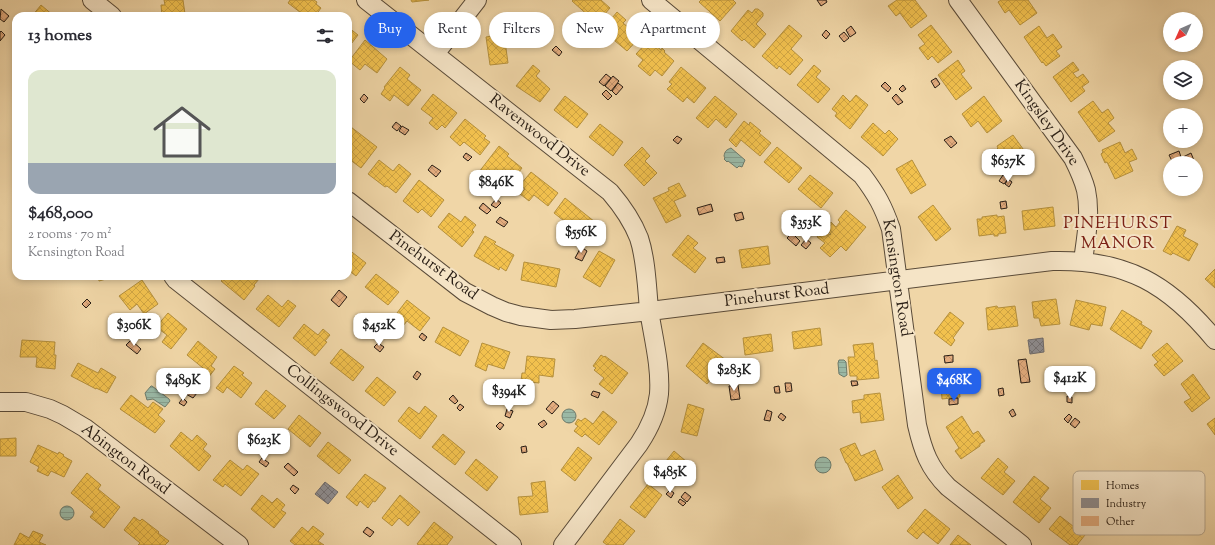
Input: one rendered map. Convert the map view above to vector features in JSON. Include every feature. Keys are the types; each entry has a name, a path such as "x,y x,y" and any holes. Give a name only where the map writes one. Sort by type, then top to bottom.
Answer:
{"street":[{"path":"92,0 112,9"},
{"name":"Ravenwood Drive","path":"366,0 610,192 632,221 641,244 659,378 656,408 652,421 639,444 563,545"},
{"path":"435,54 476,0"},
{"name":"Kensington Road","path":"651,0 862,175 874,191 884,208 891,229 917,425 921,443 928,462 937,476 948,487 1022,545"},
{"name":"Kingsley Drive","path":"958,0 1073,158 1086,190 1088,207 1083,261"},
{"name":"Pinehurst Road","path":"352,204 465,292 506,312 536,318 556,320 575,319 898,281 1052,261 1083,261 1115,267 1154,283 1184,305 1215,340"},
{"name":"Collingswood Drive","path":"178,280 512,545"},
{"name":"Abington Road","path":"0,402 26,402 63,414 84,428 239,545"}],"shaded area":[{"path":"731,148 745,160 742,167 739,166 737,168 724,159 725,152"},
{"path":"481,177 493,186 495,191 492,195 490,193 486,194 475,184 474,181"},
{"path":"839,360 844,360 846,362 847,375 844,377 839,374"},
{"path":"151,386 169,399 170,401 165,407 153,399 147,400 145,393"},
{"path":"566,409 572,409 576,413 576,419 572,423 566,423 562,419 562,413"},
{"path":"823,457 829,459 831,465 829,471 823,473 817,471 815,465 817,459"},
{"path":"64,506 70,506 74,510 74,516 70,520 64,520 60,516 60,510"}],"building: Homes":[{"path":"164,0 183,0 185,12 162,12 161,5 165,5"},
{"path":"290,0 314,0 321,8 318,12 300,12 288,3"},
{"path":"411,0 429,0 412,2"},
{"path":"601,0 610,8 607,12 584,12 572,1"},
{"path":"701,0 733,0 736,3 720,21 720,12 710,12 699,2"},
{"path":"897,0 915,0 927,16 911,28 900,13 896,16 888,6"},
{"path":"1001,0 1028,0 1037,13 1020,25 1009,10 1005,13 998,2"},
{"path":"41,5 49,12 35,12"},
{"path":"755,9 758,9 763,13 763,16 756,24 766,34 754,48 744,39 742,41 731,31 748,10 752,13"},
{"path":"618,13 626,20 623,23 626,25 626,48 630,48 627,51 618,43"},
{"path":"789,25 802,36 791,49 803,60 790,75 779,66 777,69 762,56"},
{"path":"931,25 952,52 938,63 932,56 928,60 919,48 925,44 918,35"},
{"path":"1039,26 1047,38 1053,34 1062,47 1056,51 1060,56 1046,66 1043,62 1042,63 1024,37"},
{"path":"352,30 358,35 352,43"},
{"path":"489,36 489,48 506,48 508,63 490,65 486,37"},
{"path":"364,41 364,48 374,48 387,59 377,73 365,64 360,70 352,63 352,57"},
{"path":"642,48 659,48 661,50 662,48 665,51 664,52 674,61 662,76 655,70 650,76 638,66 643,60 636,54"},
{"path":"958,60 965,71 961,74 972,88 956,100 938,75"},
{"path":"1073,62 1079,70 1073,73 1077,78 1083,74 1089,82 1082,87 1085,91 1071,102 1053,77"},
{"path":"533,65 540,71 536,76 550,89 540,102 516,86"},
{"path":"814,65 821,71 816,77 830,89 818,103 797,85"},
{"path":"400,67 410,75 407,79 421,90 408,106 394,95 390,101 381,94 385,88 384,87"},
{"path":"681,67 706,88 694,103 687,97 683,102 667,89 672,84 669,82"},
{"path":"433,94 457,113 445,128 442,125 437,130 429,123 433,118 421,109"},
{"path":"843,95 850,102 856,95 868,105 850,129 835,116 837,113 832,109"},
{"path":"565,96 588,114 577,128 554,110"},
{"path":"715,96 737,114 726,128 716,119 708,128 696,118"},
{"path":"984,96 1002,121 987,133 978,121 971,127 962,114"},
{"path":"1093,101 1102,113 1108,109 1114,118 1108,123 1115,131 1099,142 1078,112"},
{"path":"465,119 486,136 484,138 490,142 480,155 464,142 460,146 450,137"},
{"path":"744,121 749,125 750,122 761,131 759,133 771,143 760,156 741,140 736,147 729,140"},
{"path":"873,123 885,134 889,130 898,139 883,156 861,137"},
{"path":"600,124 623,142 613,156 589,137"},
{"path":"352,128 377,147 361,168 352,161"},
{"path":"1013,135 1031,160 1015,171 1007,161 1003,163 995,151 998,148 997,146"},
{"path":"1120,142 1125,153 1132,149 1137,159 1129,162 1133,171 1115,179 1107,162 1105,163 1101,154 1103,152 1102,150"},
{"path":"499,146 509,154 507,156 522,168 509,185 491,172 487,178 479,172"},
{"path":"642,147 650,156 645,161 657,173 644,186 624,165"},
{"path":"777,147 802,168 789,183 764,162"},
{"path":"379,160 393,171 399,164 411,174 396,193 387,186 385,187 368,174"},
{"path":"912,160 926,185 911,194 896,169"},
{"path":"531,172 558,193 548,206 534,195 529,201 520,194 525,189 520,185"},
{"path":"810,175 833,193 821,208 798,189"},
{"path":"419,180 444,200 431,217 422,209 418,213 403,201"},
{"path":"679,183 686,196 674,201 681,216 666,223 653,198 669,191 668,188"},
{"path":"565,198 595,222 583,236 554,213"},
{"path":"933,205 951,229 936,241 918,217"},
{"path":"1053,207 1055,226 1024,230 1022,211"},
{"path":"846,210 866,227 846,251 841,246 830,257 820,248 825,243 817,237 823,229 830,235 831,234 825,229 831,222 836,227 840,222 838,220"},
{"path":"449,213 461,222 465,216 476,225 472,230 474,232 462,247 438,227"},
{"path":"997,215 997,217 1004,216 1006,233 998,234 998,236 994,236 994,234 979,236 977,219"},
{"path":"1177,226 1186,230 1183,236 1198,244 1189,261 1173,253 1171,255 1163,251"},
{"path":"688,235 698,243 693,248 706,258 695,273 672,255"},
{"path":"485,236 496,242 494,244 514,255 506,271 500,267 499,270 474,256"},
{"path":"768,246 770,264 742,268 739,250"},
{"path":"599,251 615,260 600,287 583,277"},
{"path":"352,252 366,263 356,276 352,273"},
{"path":"524,262 560,269 556,287 521,280"},
{"path":"1215,269 1215,288 1205,279"},
{"path":"376,274 399,292 388,305 365,287"},
{"path":"142,280 158,304 144,314 137,304 130,310 119,296"},
{"path":"222,280 258,280 244,300 221,281"},
{"path":"268,295 282,307 288,300 296,306 279,327 256,309"},
{"path":"1056,299 1060,324 1041,326 1039,318 1034,318 1032,302"},
{"path":"407,300 430,318 420,331 407,321 400,330 390,322"},
{"path":"1076,300 1106,307 1102,326 1091,324 1089,330 1070,325"},
{"path":"997,306 998,308 1015,306 1018,326 988,330 986,308"},
{"path":"1122,310 1142,322 1141,324 1152,331 1141,349 1110,329"},
{"path":"950,312 964,323 953,338 955,340 951,346 934,333"},
{"path":"168,313 187,329 171,349 162,342 167,335 156,327"},
{"path":"304,324 318,335 323,329 330,335 325,341 327,342 315,356 293,338"},
{"path":"443,327 469,341 460,356 435,342"},
{"path":"820,328 822,345 794,349 792,332"},
{"path":"771,334 773,351 745,355 743,338"},
{"path":"22,340 55,342 55,369 36,367 37,357 20,357"},
{"path":"198,341 217,357 211,366 215,369 208,378 199,372 203,368 187,355"},
{"path":"482,343 510,352 504,369 488,364 486,371 475,366"},
{"path":"703,343 726,360 707,384 686,366"},
{"path":"873,343 879,378 857,380 857,376 850,376 848,357 855,357 853,345"},
{"path":"1167,343 1183,361 1164,376 1154,365 1158,362 1152,355"},
{"path":"341,349 364,367 353,381 330,363"},
{"path":"601,355 604,357 605,356 628,373 612,394 599,384 604,378 594,370 596,368 593,366"},
{"path":"527,356 555,359 553,377 539,375 539,383 521,381 522,373 525,373"},
{"path":"78,363 98,373 101,368 116,377 107,393 71,376"},
{"path":"234,366 244,373 242,375 252,383 241,398 227,387 223,393 216,388"},
{"path":"957,369 957,371 964,370 966,387 959,388 960,397 942,399 941,384 939,384 938,377 941,377 940,371"},
{"path":"1193,374 1210,398 1192,412 1184,402 1191,398 1181,384"},
{"path":"377,377 396,392 384,406 365,391"},
{"path":"266,390 286,406 274,419 255,404"},
{"path":"880,393 884,420 861,423 860,412 853,413 852,401 864,399 864,395"},
{"path":"131,395 148,408 153,402 163,409 158,415 165,421 155,433 120,409"},
{"path":"688,404 704,409 697,436 681,432"},
{"path":"425,406 437,416 420,439 398,421 409,407 419,414"},
{"path":"603,411 617,422 599,445 585,434 582,437 574,431 578,426 575,424 578,419 581,421 585,418 593,424"},
{"path":"299,415 321,433 310,447 288,429"},
{"path":"962,416 973,434 978,431 985,441 961,459 955,451 959,448 946,427"},
{"path":"1215,418 1215,435 1207,424"},
{"path":"181,432 192,441 197,435 207,444 203,449 211,456 199,471 170,446"},
{"path":"443,434 465,452 455,465 432,447"},
{"path":"16,438 16,456 0,456 0,439"},
{"path":"328,442 351,460 339,474 317,456"},
{"path":"855,443 861,456 875,450 883,470 855,481 840,449"},
{"path":"38,445 58,454 59,452 72,461 64,477 51,471 48,476 37,471 39,467 30,462"},
{"path":"578,447 592,458 575,481 561,470"},
{"path":"674,451 687,462 672,481 658,471"},
{"path":"998,458 1008,467 1004,472 1015,481 1003,495 981,478"},
{"path":"476,459 498,477 487,491 465,473"},
{"path":"230,460 243,470 247,465 259,474 241,496 225,484 223,487 213,480"},
{"path":"87,473 101,485 98,489 120,507 104,528 90,517 94,512 71,493"},
{"path":"365,474 386,488 368,508 360,501 357,506 346,497"},
{"path":"898,475 913,498 898,509 882,487"},
{"path":"1034,476 1049,488 1040,499 1051,508 1039,523 1013,502"},
{"path":"545,481 548,512 520,515 518,497 533,496 531,483"},
{"path":"648,484 662,495 645,518 630,507"},
{"path":"262,495 272,503 277,498 285,505 281,510 286,513 274,528 251,509"},
{"path":"400,495 420,512 408,526 399,518 392,526 382,518"},
{"path":"925,509 950,529 938,544 923,532 917,539 907,531"},
{"path":"1060,516 1073,526 1073,535 1085,535 1077,545 1070,545 1049,529"},
{"path":"134,517 140,521 142,519 169,541 165,545 138,545 140,543 124,530"},
{"path":"620,519 635,531 623,545 607,545 603,542"},
{"path":"434,522 453,537 447,545 417,544"},
{"path":"313,526 324,534 318,541 324,545 295,545 290,541 302,527 308,532"},
{"path":"33,531 43,535 39,542 46,545 14,545 20,533 29,538"},
{"path":"958,535 971,545 950,545"}],"building: Industry":[{"path":"1043,338 1044,352 1030,354 1028,340"},
{"path":"325,482 338,492 328,504 315,494"}],"building: Other":[{"path":"817,0 826,0 827,2 821,6"},
{"path":"1,9 9,16 4,22 0,19"},
{"path":"851,26 856,33 850,37 846,30"},
{"path":"826,30 830,34 826,39 822,35"},
{"path":"1,31 5,35 0,41 0,32"},
{"path":"844,32 849,38 844,42 839,36"},
{"path":"556,46 562,52 559,56 552,50"},
{"path":"606,74 611,78 604,86 599,82"},
{"path":"613,76 619,81 611,91 605,86"},
{"path":"936,78 940,84 935,88 931,81"},
{"path":"885,82 891,88 888,92 881,86"},
{"path":"618,83 623,87 616,95 612,91"},
{"path":"903,85 906,89 902,92 899,89"},
{"path":"606,90 612,96 608,100 602,94"},
{"path":"364,94 368,98 364,103 360,99"},
{"path":"896,94 903,102 898,105 892,98"},
{"path":"396,122 401,126 397,131 392,127"},
{"path":"402,126 409,130 405,135 399,131"},
{"path":"677,136 682,139 678,144 673,140"},
{"path":"951,136 957,143 951,148 944,140"},
{"path":"1179,151 1181,156 1170,156"},
{"path":"466,153 472,157 468,161 463,157"},
{"path":"1191,153 1192,156 1185,156"},
{"path":"432,165 441,171 436,177 428,170"},
{"path":"1003,175 1008,179 1004,184 999,181"},
{"path":"1008,179 1012,182 1009,187 1005,184"},
{"path":"496,199 501,203 496,208 491,205"},
{"path":"1006,201 1007,208 1001,209 1000,202"},
{"path":"483,203 491,210 487,214 479,208"},
{"path":"711,204 713,211 699,215 697,208"},
{"path":"742,212 744,219 736,221 734,214"},
{"path":"500,217 508,222 504,227 496,222"},
{"path":"792,233 800,241 796,246 787,238"},
{"path":"806,239 811,243 806,249 801,245"},
{"path":"581,247 587,251 582,261 575,258"},
{"path":"724,257 725,262 717,263 716,258"},
{"path":"339,290 347,297 339,307 331,300"},
{"path":"87,299 91,303 86,308 82,304"},
{"path":"362,315 370,322 367,326 359,319"},
{"path":"422,333 427,337 424,341 419,337"},
{"path":"131,340 141,349 137,354 126,345"},
{"path":"378,343 384,347 380,352 374,347"},
{"path":"953,355 953,362 945,363 944,356"},
{"path":"1026,359 1030,382 1021,383 1018,360"},
{"path":"417,371 421,374 417,380 413,377"},
{"path":"851,381 857,381 858,385 852,386"},
{"path":"785,383 791,383 792,391 786,392"},
{"path":"738,385 740,399 731,400 729,386"},
{"path":"779,386 780,393 775,393 774,387"},
{"path":"190,388 197,393 193,398 186,394"},
{"path":"1003,388 1004,395 999,396 998,389"},
{"path":"593,391 600,393 598,398 591,395"},
{"path":"453,395 458,401 455,404 449,399"},
{"path":"1067,396 1072,397 1072,403 1067,402"},
{"path":"183,398 187,402 184,406 179,403"},
{"path":"958,398 958,404 949,405 949,399"},
{"path":"553,401 559,406 552,414 546,409"},
{"path":"460,404 464,407 460,411 457,408"},
{"path":"507,409 513,411 510,418 505,416"},
{"path":"1013,409 1016,415 1012,417 1009,412"},
{"path":"767,410 772,412 770,421 764,420"},
{"path":"781,413 786,417 783,421 778,417"},
{"path":"1069,414 1072,417 1068,423 1064,419"},
{"path":"1075,418 1080,422 1075,428 1070,424"},
{"path":"544,420 547,424 542,428 538,424"},
{"path":"500,422 504,425 500,430 496,426"},
{"path":"254,435 261,440 257,446 250,441"},
{"path":"526,446 527,452 522,453 521,447"},
{"path":"262,458 269,463 266,467 259,462"},
{"path":"288,463 298,472 294,476 284,467"},
{"path":"293,485 299,489 295,494 290,489"},
{"path":"670,490 674,493 671,498 666,494"},
{"path":"685,492 691,497 687,502 681,497"},
{"path":"680,499 686,503 683,506 678,502"},
{"path":"367,527 374,532 370,537 363,532"}],"district":[{"name":"PINEHURST MANOR","path":"1118,234"}]}
